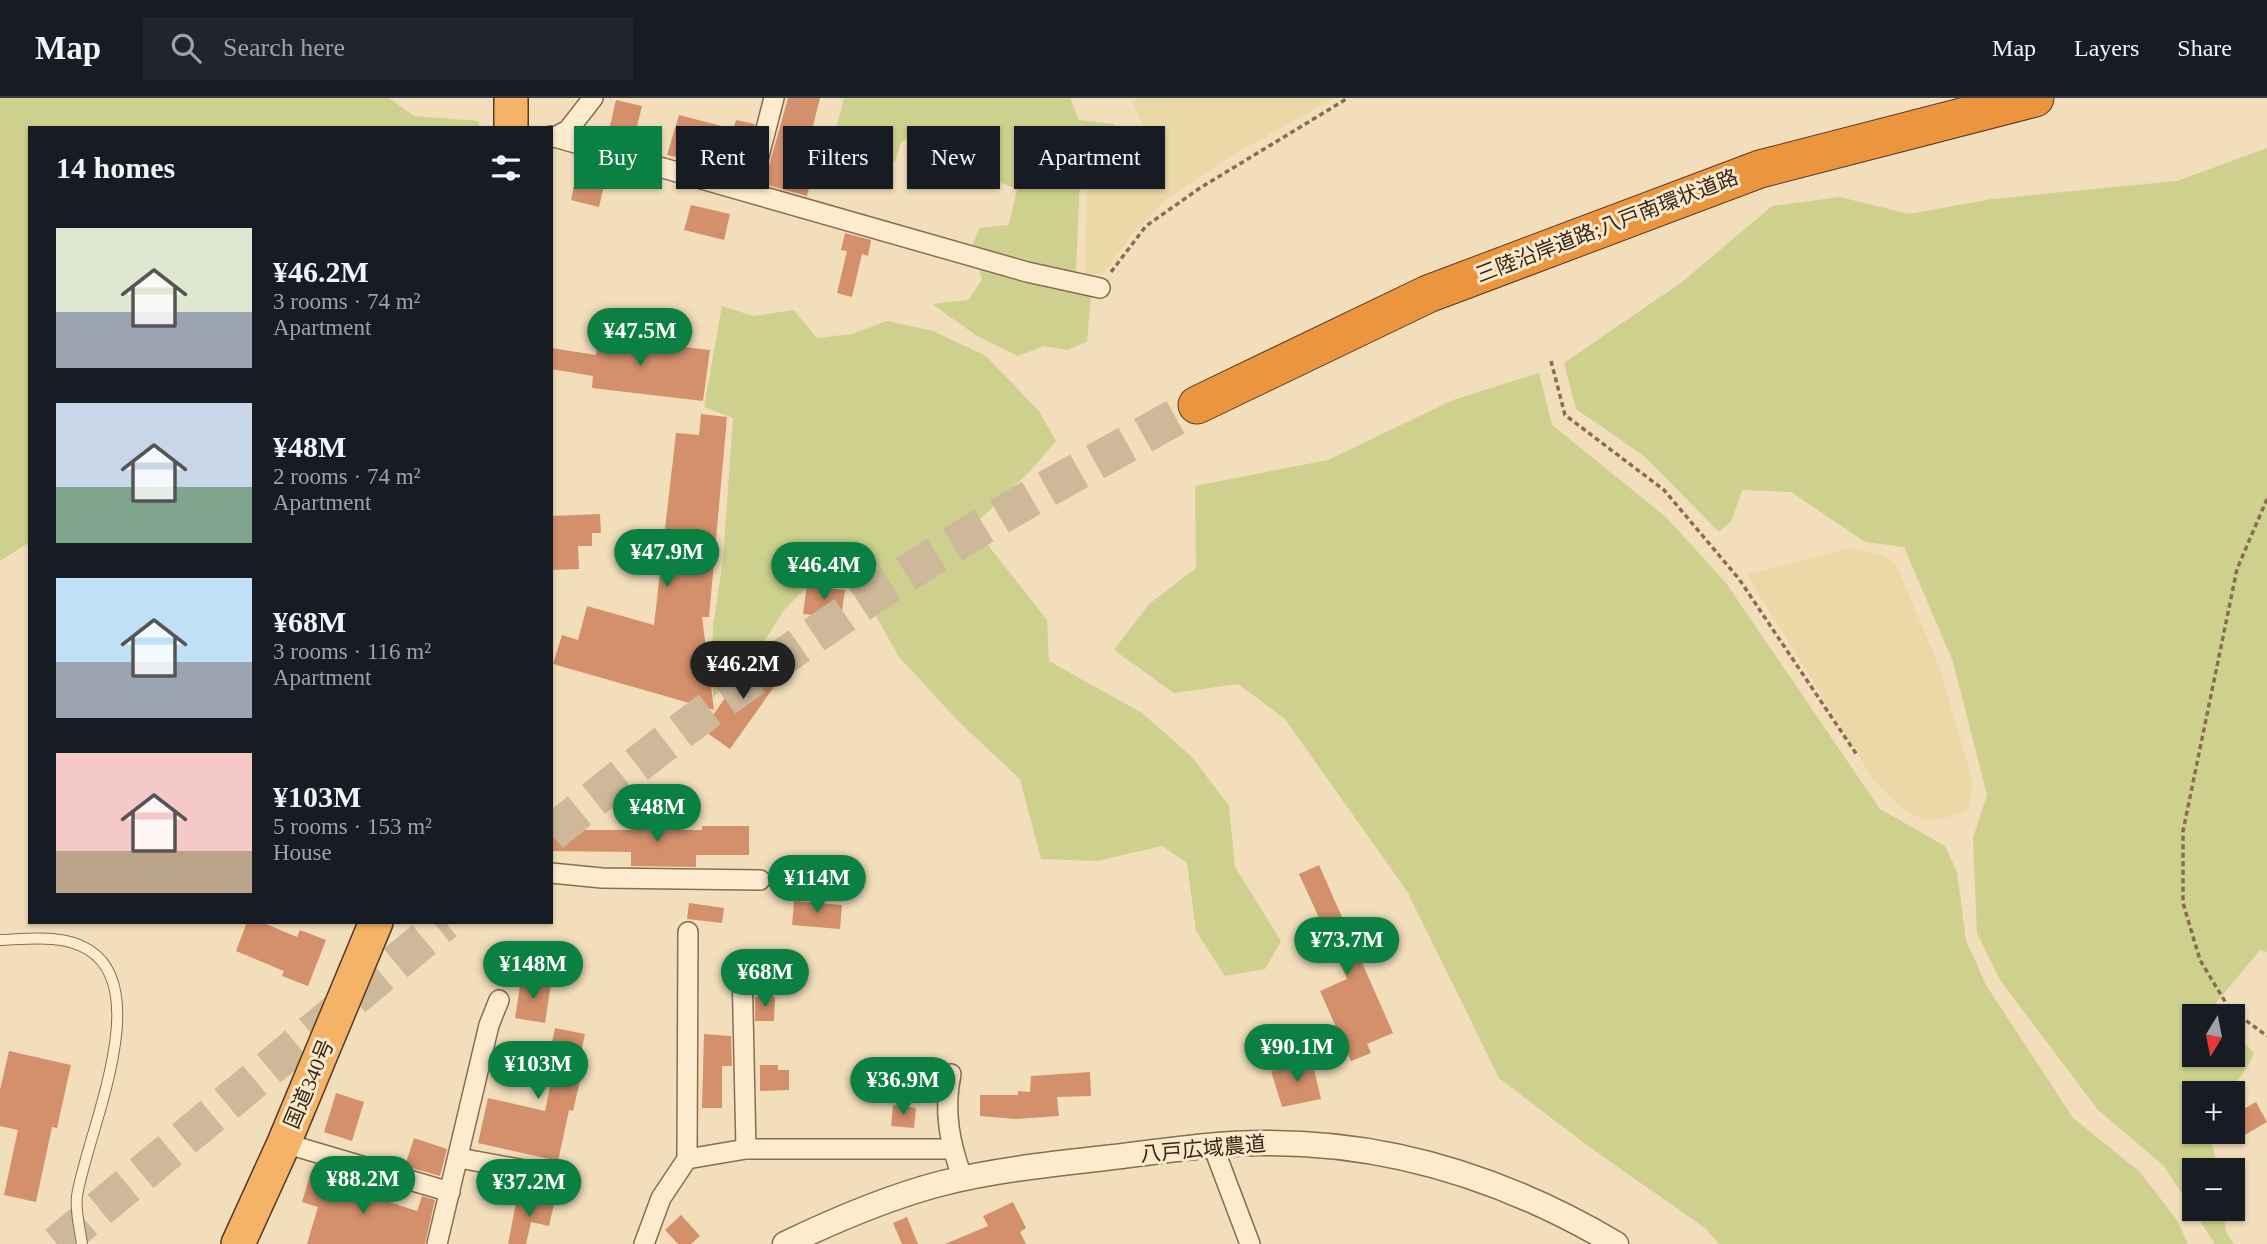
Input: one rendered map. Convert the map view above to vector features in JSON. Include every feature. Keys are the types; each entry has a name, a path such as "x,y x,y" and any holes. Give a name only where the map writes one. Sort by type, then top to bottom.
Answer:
{"highway":[{"path":"510,126 511,98"},
{"name":"三陸沿岸道路;八戸南環状道路","path":"1197,405 1428,294 1760,169 2035,98"},
{"name":"国道340号","path":"238,1244 284,1143 375,924"}],"street":[{"path":"554,136 568,130 593,98"},
{"path":"750,191 774,98"},
{"path":"554,136 1027,272 1100,288"},
{"path":"553,873 602,878 760,880"},
{"path":"644,1244 661,1198 687,1158 688,932"},
{"path":"742,967 746,1149"},
{"path":"437,1244 489,1025 499,1000"},
{"path":"951,1074 948,1120 952,1149 963,1179"},
{"path":"284,1143 450,1192"},
{"name":"八戸広域農道","path":"785,1244 879,1203 963,1179 1064,1163 1263,1143 1344,1147 1422,1161 1492,1182 1562,1212 1616,1244"},
{"path":"1213,1146 1250,1244"},
{"path":"687,1158 746,1149 952,1149"},
{"path":"459,1158 530,1171"}],"lane":[{"path":"0,940 48,938 89,949 108,970 117,993 118,1030 77,1200 82,1244"}],"path":[{"path":"1100,288 1146,226 1200,188 1348,98"},
{"path":"1551,361 1565,415 1664,491 1739,579 1857,755"},
{"path":"2267,499 2237,569 2183,831 2183,903 2200,960 2229,1008 2267,1036"}],"shaded area":[{"path":"1131,98 1335,98 1227,158 1168,198 1136,230 1103,273 1085,275 1087,189 1165,189 1165,126 1143,126"},
{"path":"1849,548 1884,555 1896,564 1940,669 1973,783 1967,812 1930,821 1908,813 1874,780 1747,575"}],"green space":[{"path":"0,98 389,98 414,116 479,121 479,126 28,126 28,543 0,561"},
{"path":"844,98 1070,98 1079,120 1114,124 1014,126 1014,188 1000,182 1000,126 907,126 907,139 901,143 893,163 893,126 837,126"},
{"path":"2267,148 2267,952 2260,950 2215,1004 2182,1004 2182,1068 2245,1068 2245,1044 2254,1053 2244,1072 2237,1081 2182,1081 2182,1144 2212,1144 2215,1158 2182,1158 2182,1194 2164,1166 2098,1110 2000,980 1977,933 1973,838 1987,795 1953,662 1904,547 1865,542 1791,492 1742,490 1732,520 1719,532 1644,456 1576,409 1564,363 1682,282 1772,206 1840,197 1909,214 1992,199 2177,181"},
{"path":"1017,189 1080,189 1076,271 1091,296 1087,342 1067,350 1044,346 1018,356 977,336 932,304 968,300 982,280 973,244 979,228 1009,225"},
{"path":"722,306 753,316 794,310 817,338 852,334 887,321 933,331 986,356 1039,411 1056,441 1032,469 973,526 1047,620 1049,661 1142,713 1192,757 1229,806 1235,867 1281,941 1265,969 1225,976 1196,931 1187,863 1162,846 1097,861 1041,859 1020,779 959,722 899,657 856,581 819,575 784,610 760,648 713,698 713,627 723,560 733,418 704,407"},
{"path":"1539,373 1552,425 1666,517 1726,583 1880,809 1945,846 1957,872 1966,940 1986,985 2073,1118 2139,1171 2177,1220 2188,1244 1719,1244 1705,1228 1588,1146 1499,1078 1407,891 1284,718 1238,684 1174,693 1114,650 1149,604 1196,568 1195,486 1328,460 1453,400"},
{"path":"2200,1221 2225,1221 2226,1232 2234,1244 2215,1244"}],"building":[{"path":"788,98 820,98 813,126 783,126 783,189 809,189 807,196 769,185 769,166"},
{"path":"616,100 642,106 637,126 610,126"},
{"path":"679,115 721,126 676,126 676,157 667,155"},
{"path":"736,120 754,126 734,126"},
{"path":"574,186 574,189 603,189 599,207 571,200"},
{"path":"691,205 730,214 724,240 684,230"},
{"path":"845,233 871,240 868,256 862,254 852,297 837,293 847,251 841,250"},
{"path":"598,337 710,350 703,401 592,388 593,376 553,369 553,348 596,355"},
{"path":"701,414 727,417 709,617 702,617 714,710 553,664 562,635 578,640 587,606 654,625 676,433 699,435"},
{"path":"600,514 601,533 592,533 592,546 578,546 579,569 553,570 553,516"},
{"path":"807,585 845,590 841,618 803,614"},
{"path":"755,654 783,674 730,749 703,730"},
{"path":"702,826 749,826 749,855 696,855 696,867 631,866 631,852 553,851 553,830 702,830"},
{"path":"1319,865 1393,1033 1367,1044 1371,1053 1351,1061 1320,991 1347,979 1299,874"},
{"path":"794,901 842,905 840,929 792,925"},
{"path":"689,903 724,908 722,923 687,919"},
{"path":"246,924 266,924 297,937 300,930 326,940 308,986 282,976 284,971 236,951"},
{"path":"521,980 551,984 545,1023 515,1018"},
{"path":"755,997 775,997 774,1021 755,1021"},
{"path":"555,1028 585,1034 576,1075 581,1076 573,1111 569,1110 558,1161 478,1143 488,1098 545,1111 551,1082 509,1072 514,1049 549,1056"},
{"path":"704,1034 731,1036 732,1066 722,1066 722,1108 702,1108"},
{"path":"9,1051 71,1065 57,1128 52,1127 36,1202 4,1195 18,1130 0,1126 0,1090"},
{"path":"1312,1061 1321,1099 1282,1107 1271,1071"},
{"path":"760,1065 778,1065 778,1070 789,1070 789,1090 760,1091"},
{"path":"1090,1072 1091,1096 1057,1097 1059,1116 1015,1119 980,1116 980,1095 1018,1095 1018,1091 1030,1092 1031,1076"},
{"path":"336,1093 364,1102 352,1141 324,1132"},
{"path":"2256,1102 2267,1122 2245,1135 2245,1108"},
{"path":"893,1105 916,1108 914,1128 891,1126"},
{"path":"414,1138 447,1149 440,1176 405,1166"},
{"path":"311,1172 388,1196 386,1201 417,1211 422,1196 435,1200 425,1244 307,1244 318,1207 302,1202"},
{"path":"526,1198 554,1204 549,1226 531,1222 526,1244 508,1244 516,1203 524,1205"},
{"path":"1013,1202 1026,1228 1020,1232 1026,1244 945,1244 988,1226 983,1216"},
{"path":"681,1215 700,1236 691,1244 678,1244 665,1230"},
{"path":"907,1217 918,1244 902,1244 893,1223"}],"tunnel":[{"path":"553,832 653,752 814,635 1007,512 1197,405"},
{"path":"57,1244 443,924"}]}
